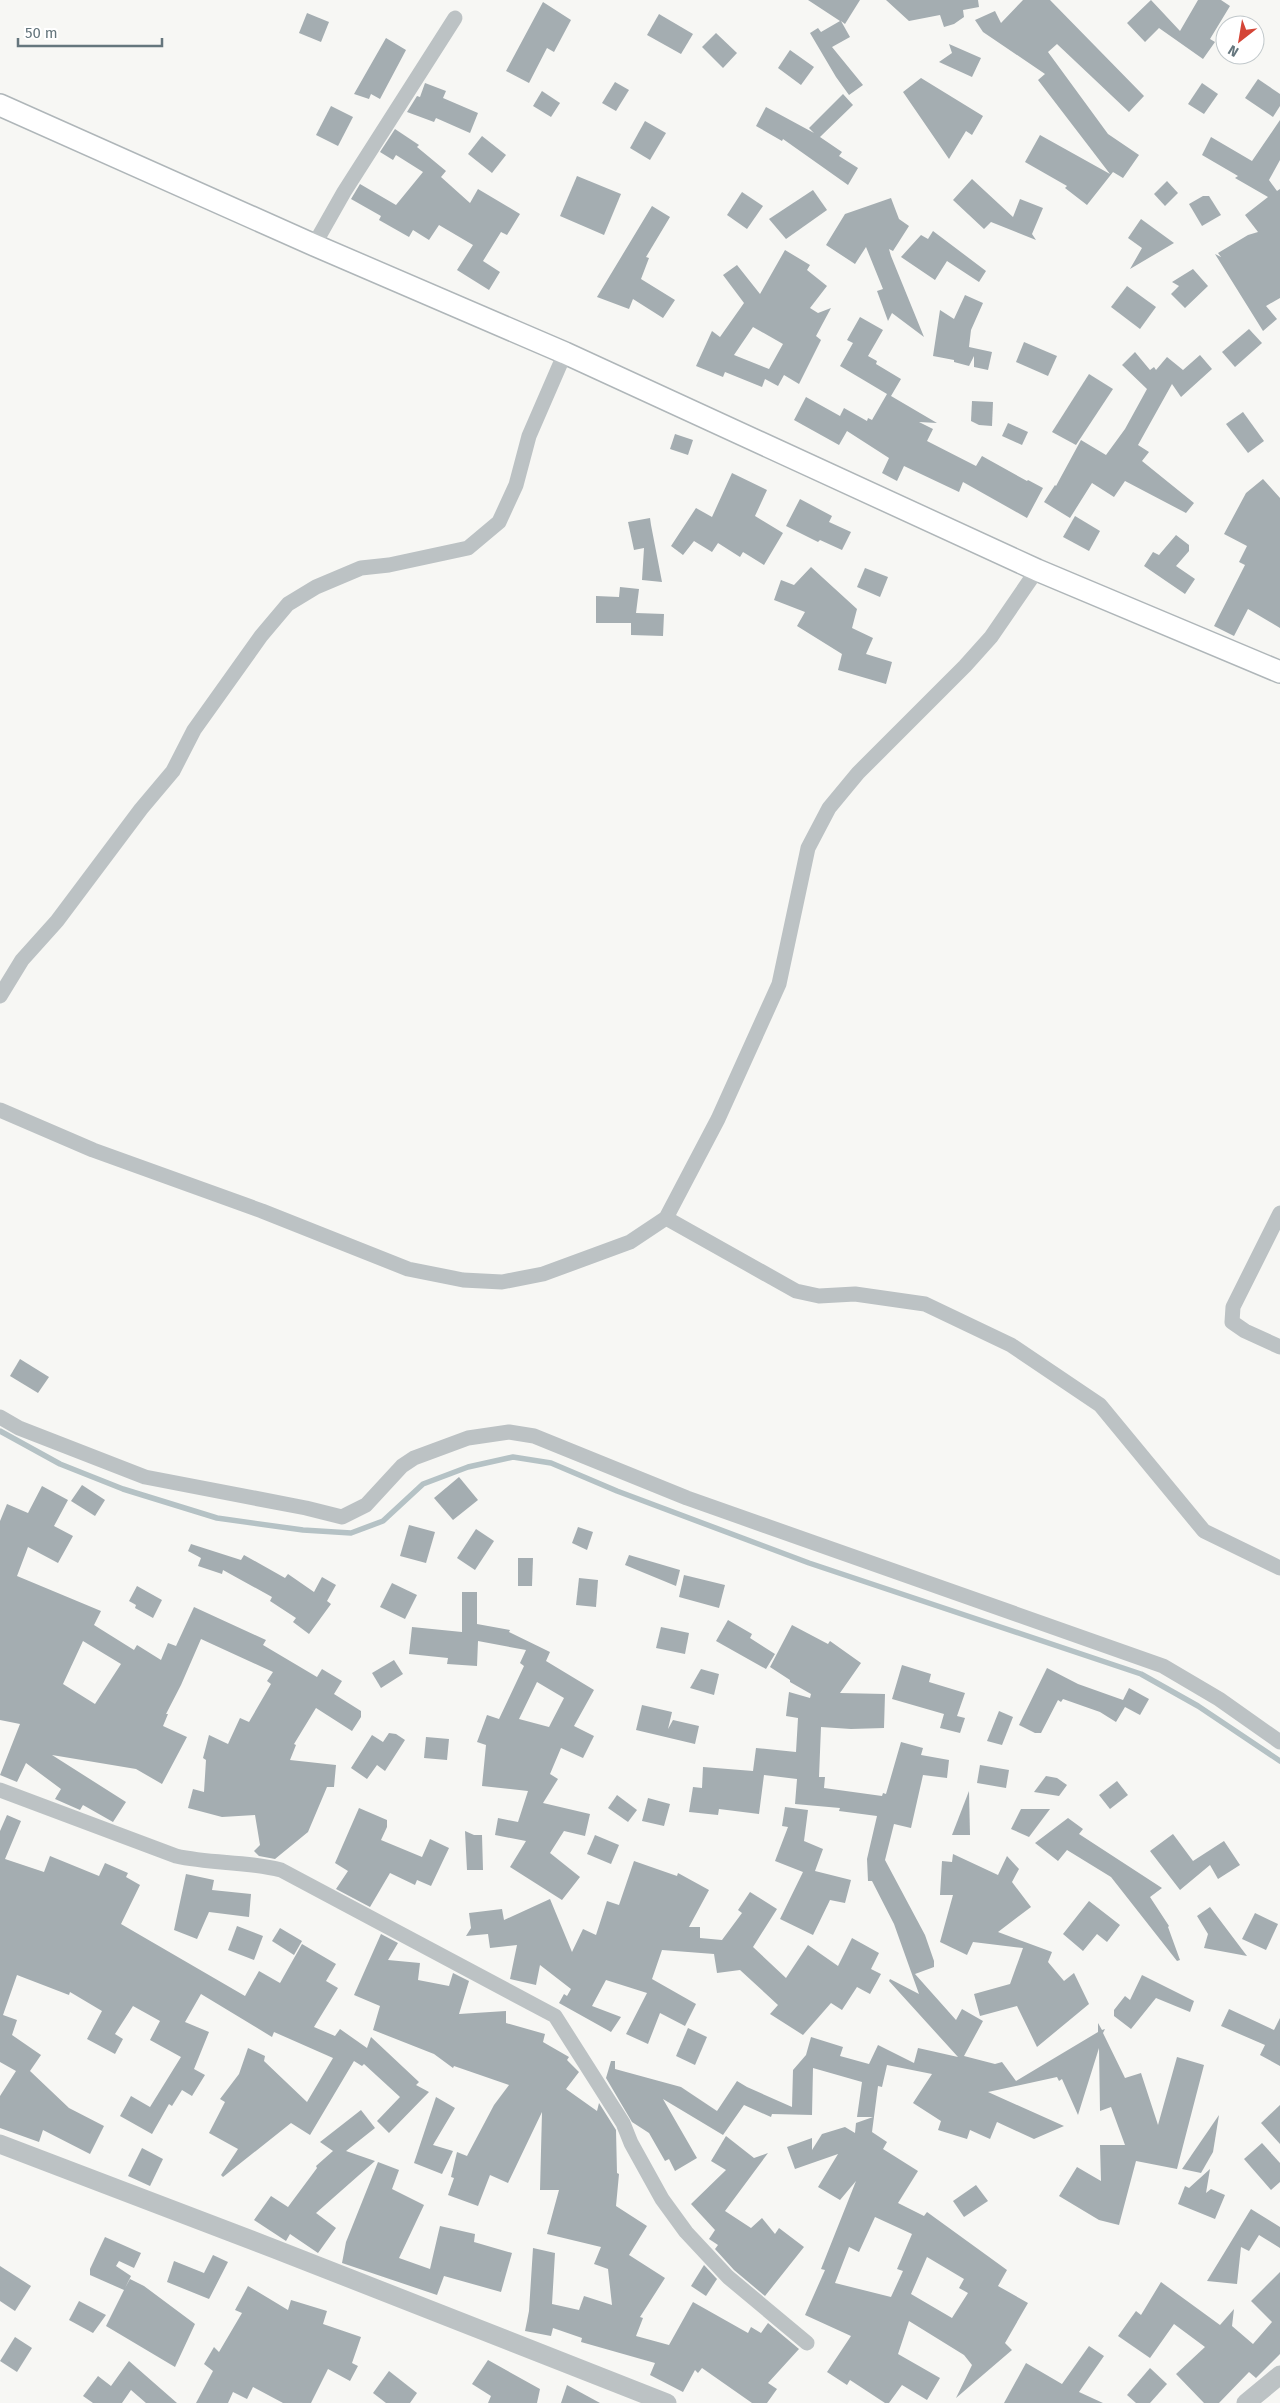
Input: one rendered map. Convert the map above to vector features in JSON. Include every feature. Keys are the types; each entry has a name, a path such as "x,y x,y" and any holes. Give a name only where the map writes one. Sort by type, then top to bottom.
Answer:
{"main road":[{"path":"0,105 314,245 565,353 1037,570 1280,672"}],"street":[{"path":"314,245 344,192 455,18"},
{"path":"0,996 22,960 57,921 141,809 173,771 194,730 261,636 288,604 316,587 361,568 389,565 468,548 499,522 516,485 530,436 565,353"},
{"path":"0,1110 93,1150 262,1211 408,1269 463,1280 502,1282 543,1274 630,1242 666,1218 718,1119 779,984 808,848 829,808 858,773 965,666 991,637 1037,570"},
{"path":"1280,1213 1233,1307 1232,1322 1245,1331 1280,1346"},
{"path":"666,1218 796,1292 819,1296 856,1294 925,1304 1011,1345 1100,1405 1204,1531 1280,1568"},
{"path":"0,1416 19,1428 145,1477 306,1508 342,1517 366,1504 402,1466 414,1458 468,1438 508,1432 534,1436 687,1498 971,1600 1163,1666 1219,1699 1280,1742"},
{"path":"0,1790 176,1856 198,1861 266,1866 281,1870 555,2016 623,2123 631,2143 662,2199 686,2232 728,2277 807,2343"},
{"path":"0,2144 293,2256 667,2403"},
{"path":"1246,2403 1280,2375"}],"building":[{"path":"808,0 860,0 845,24 841,21 850,37 832,47 863,85 849,95 810,33 818,28 821,32 840,21"},
{"path":"886,0 978,0 979,7 963,10 964,17 954,24 944,27 940,15 909,21"},
{"path":"1023,0 1050,0 1144,96 1129,112 1057,44 1048,52 1108,134 1139,155 1123,178 1113,172 1087,205 1065,188 1067,186 1025,162 1040,135 1110,174 1038,80 1045,74 983,32 975,20 995,11 1001,23"},
{"path":"1151,0 1180,31 1198,0 1221,0 1230,6 1225,15 1215,15 1215,31 1210,39 1215,42 1203,59 1159,28 1145,42 1127,23"},
{"path":"543,2 571,20 554,52 547,48 529,83 506,71"},
{"path":"307,13 329,22 321,42 299,33"},
{"path":"659,14 693,34 681,54 647,35"},
{"path":"716,33 737,53 723,68 702,47"},
{"path":"386,38 406,50 380,99 371,94 369,99 354,94"},
{"path":"949,44 981,58 972,77 939,62 952,53"},
{"path":"790,50 814,67 801,85 778,68"},
{"path":"921,78 983,116 972,135 966,131 949,159 903,92"},
{"path":"1258,79 1280,94 1280,106 1273,117 1245,98"},
{"path":"615,82 629,90 616,111 602,103"},
{"path":"425,83 446,91 443,98 478,113 470,133 436,118 434,122 407,112 417,96 420,97"},
{"path":"1202,83 1218,94 1204,114 1188,104"},
{"path":"542,91 560,103 551,117 533,106"},
{"path":"843,94 853,105 820,137 842,152 839,156 858,168 848,185 783,139 782,141 756,126 766,107 814,133 809,128"},
{"path":"331,106 353,117 338,146 316,135"},
{"path":"1280,120 1280,160 1269,180 1277,191 1280,189 1280,298 1266,306 1277,319 1263,331 1215,254 1221,257 1218,253 1248,235 1258,232 1245,215 1268,197 1235,178 1238,176 1202,155 1211,137 1252,161"},
{"path":"645,121 666,133 650,160 630,148"},
{"path":"395,129 419,145 417,147 446,171 441,177 470,203 478,189 520,214 507,235 501,232 483,261 500,272 489,290 457,270 473,245 439,225 429,240 413,230 409,237 379,220 381,216 351,199 360,184 396,205 423,172 396,155 393,160 380,152"},
{"path":"482,136 506,155 492,173 468,154"},
{"path":"577,176 621,194 604,235 560,216"},
{"path":"972,179 1013,217 1020,199 1043,208 1032,234 1036,240 991,222 984,229 953,200"},
{"path":"1167,181 1178,193 1165,206 1154,194"},
{"path":"813,190 827,210 786,239 769,219"},
{"path":"742,192 763,206 747,229 727,215"},
{"path":"1203,196 1209,196 1221,215 1202,226 1189,204"},
{"path":"891,198 899,219 909,226 893,251 889,249 924,337 892,313 888,321 877,291 883,289 866,247 855,264 826,245 845,214"},
{"path":"652,206 670,217 646,257 649,258 641,279 675,300 663,318 633,299 629,309 597,297"},
{"path":"1141,219 1174,243 1130,269 1142,248 1128,238"},
{"path":"933,231 986,271 979,282 947,261 935,280 901,257 921,235 928,239"},
{"path":"785,250 810,265 807,270 827,286 810,308 818,313 831,308 816,336 821,340 799,384 784,375 778,386 765,379 762,387 725,372 723,377 696,366 712,331 720,337 744,303 723,275 737,265 760,294","holes":["753,327 783,344 769,369 734,355"]},
{"path":"1193,269 1208,286 1185,308 1171,294 1179,286 1172,282"},
{"path":"1127,286 1156,307 1140,329 1111,307"},
{"path":"965,295 983,303 971,330 969,347 992,352 988,370 974,367 974,356 969,366 954,362 954,360 933,356 940,310 954,319"},
{"path":"860,317 883,330 868,356 877,361 876,364 901,379 891,396 937,423 919,422 933,429 927,441 976,466 982,456 1043,488 1027,518 963,482 959,492 904,466 897,481 882,473 889,458 847,431 839,445 794,420 806,397 840,416 844,408 867,421 868,418 872,420 887,394 840,366 853,343 847,340"},
{"path":"1249,329 1262,343 1235,367 1222,352"},
{"path":"1024,342 1057,356 1048,376 1016,362"},
{"path":"1135,352 1150,370 1154,367 1156,370 1167,357 1183,370 1200,355 1212,369 1181,397 1172,384 1138,445 1149,452 1142,461 1194,503 1186,513 1125,481 1114,497 1092,483 1070,518 1044,502 1056,486 1081,440 1106,455 1125,429 1147,389 1122,365"},
{"path":"1089,374 1113,389 1076,445 1052,432"},
{"path":"972,401 993,402 992,426 979,425 971,421"},
{"path":"1243,412 1264,441 1248,453 1226,424"},
{"path":"1008,423 1028,432 1022,445 1002,436"},
{"path":"675,434 693,440 688,455 670,449"},
{"path":"732,473 767,490 755,516 783,533 764,565 743,552 740,557 718,543 712,552 694,541 683,555 671,546 696,508 712,517"},
{"path":"1263,479 1280,498 1280,628 1248,609 1234,636 1214,626 1245,565 1239,562 1247,546 1224,534 1246,493"},
{"path":"800,499 832,516 829,522 851,532 842,550 820,540 818,542 786,526"},
{"path":"1075,516 1100,531 1089,551 1063,537"},
{"path":"650,518 662,582 642,580 644,548 634,550 628,522"},
{"path":"1176,535 1189,545 1189,551 1176,566 1195,579 1185,594 1144,566 1153,552 1159,555"},
{"path":"811,567 857,609 852,628 873,638 866,654 892,662 886,684 838,670 842,654 797,626 805,612 774,600 781,580 794,585"},
{"path":"865,568 888,577 880,597 857,587"},
{"path":"620,587 639,589 636,613 664,614 663,636 631,635 631,623 596,623 596,596 619,597"},
{"path":"20,1359 49,1377 38,1393 10,1376"},
{"path":"459,1477 478,1500 453,1520 434,1498"},
{"path":"82,1485 105,1500 95,1516 71,1501"},
{"path":"42,1486 68,1500 54,1526 73,1536 58,1563 28,1547 17,1576 101,1611 94,1625 134,1650 137,1645 161,1660 168,1643 176,1646 194,1607 266,1640 263,1645 317,1677 322,1669 342,1681 334,1694 361,1711 361,1717 352,1731 316,1708 294,1744 296,1745 290,1760 336,1765 334,1787 327,1787 308,1832 275,1859 259,1856 254,1851 260,1845 255,1815 222,1817 188,1808 193,1789 204,1792 206,1760 203,1758 209,1735 228,1744 240,1718 249,1722 271,1684 267,1681 273,1672 201,1639 166,1714 168,1714 163,1726 187,1737 162,1784 136,1769 52,1755 126,1802 113,1822 83,1805 80,1810 55,1799 61,1789 26,1763 17,1782 0,1775 20,1724 0,1720 0,1521 7,1504 28,1513","holes":["83,1641 121,1664 95,1704 63,1684"]},
{"path":"409,1525 435,1532 426,1563 400,1556"},
{"path":"578,1527 593,1532 587,1550 572,1543"},
{"path":"476,1529 494,1541 475,1570 457,1558"},
{"path":"191,1544 241,1560 244,1555 285,1578 288,1574 314,1592 322,1577 336,1585 327,1601 331,1604 309,1634 293,1622 296,1618 270,1601 272,1597 223,1570 222,1574 198,1566 201,1558 188,1551"},
{"path":"629,1555 680,1570 676,1586 625,1565"},
{"path":"518,1558 533,1558 532,1586 518,1586"},
{"path":"684,1575 725,1585 719,1608 679,1597"},
{"path":"579,1578 598,1580 596,1607 576,1605"},
{"path":"392,1583 417,1595 405,1619 380,1607"},
{"path":"137,1586 162,1600 153,1618 135,1608 136,1605 129,1601"},
{"path":"462,1592 477,1592 477,1624 510,1630 509,1632 550,1652 546,1661 594,1690 574,1726 594,1736 583,1758 561,1748 550,1774 558,1779 543,1803 590,1814 585,1836 564,1831 550,1853 580,1877 562,1900 510,1867 526,1841 495,1835 498,1818 518,1822 528,1791 482,1786 486,1745 477,1742 487,1715 499,1719 524,1666 520,1663 526,1650 478,1641 477,1666 447,1664 448,1658 409,1654 412,1627 462,1632","holes":["537,1682 564,1698 549,1727 519,1719"]},
{"path":"728,1620 752,1634 750,1638 775,1654 766,1669 716,1641"},
{"path":"792,1625 828,1644 830,1641 861,1663 840,1693 885,1694 884,1728 851,1729 821,1727 819,1777 825,1777 824,1788 882,1796 883,1793 886,1794 901,1742 923,1748 921,1755 949,1760 947,1778 923,1775 911,1828 894,1824 885,1860 925,1935 934,1961 934,1967 915,1974 956,2020 962,2009 983,2021 964,2056 995,2064 1002,2062 1016,2081 1098,2032 1098,2023 1102,2030 1105,2029 1103,2033 1125,2078 1141,2073 1158,2125 1177,2057 1204,2065 1177,2169 1136,2161 1119,2225 1099,2220 1059,2196 1077,2167 1101,2181 1100,2145 1125,2145 1111,2107 1100,2111 1099,2048 1078,2115 1062,2079 1059,2081 1057,2077 988,2092 1064,2126 1034,2139 997,2122 990,2139 970,2130 967,2139 938,2130 941,2121 913,2103 932,2074 887,2065 882,2087 878,2086 872,2132 887,2142 883,2149 918,2171 898,2203 924,2216 927,2212 1007,2270 998,2286 1028,2303 1005,2343 1012,2350 956,2398 972,2365 964,2355 909,2321 898,2354 940,2378 927,2400 902,2385 889,2403 885,2403 850,2380 847,2385 827,2372 851,2336 805,2315 825,2270 821,2269 856,2181 840,2200 818,2187 838,2154 795,2169 787,2147 812,2138 812,2150 822,2134 845,2127 855,2133 856,2123 873,2117 857,2117 862,2082 813,2068 812,2115 772,2114 771,2117 744,2105 723,2135 663,2099 697,2158 675,2171 669,2159 665,2161 649,2133 632,2122 606,2078 611,2061 615,2061 615,2069 681,2087 717,2111 737,2081 792,2107 793,2070 806,2055 811,2037 843,2047 840,2056 869,2064 878,2045 914,2063 918,2048 958,2057 889,1981 890,1979 919,1994 894,1924 872,1881 868,1881 867,1859 877,1816 839,1811 840,1808 795,1804 797,1779 764,1775 759,1814 719,1809 718,1815 689,1812 693,1787 702,1788 703,1767 753,1771 756,1748 796,1752 798,1718 786,1716 789,1692 810,1698 811,1694 790,1682 790,1680 770,1667","holes":["875,2217 912,2234 897,2269 903,2271 891,2297 835,2283 849,2247 859,2252","927,2257 964,2279 959,2288 968,2293 952,2318 911,2294"]},
{"path":"661,1627 689,1633 685,1654 656,1648"},
{"path":"394,1660 403,1674 381,1688 372,1673"},
{"path":"902,1665 931,1674 929,1682 965,1693 957,1716 965,1718 960,1733 940,1728 944,1714 892,1699"},
{"path":"1047,1668 1078,1684 1123,1700 1129,1688 1149,1699 1140,1715 1125,1707 1116,1722 1100,1712 1063,1699 1061,1702 1058,1700 1041,1733 1035,1733 1019,1725"},
{"path":"701,1669 719,1674 714,1695 690,1688"},
{"path":"642,1705 672,1712 668,1729 673,1720 699,1726 695,1744 636,1730"},
{"path":"999,1711 1013,1717 1002,1745 987,1741"},
{"path":"389,1733 396,1734 405,1740 385,1771 377,1765 367,1779 351,1768 372,1735 383,1742"},
{"path":"426,1737 449,1739 447,1760 424,1758"},
{"path":"980,1765 1009,1770 1006,1788 977,1783"},
{"path":"1046,1776 1057,1778 1067,1785 1059,1796 1034,1792"},
{"path":"1117,1781 1128,1795 1110,1809 1099,1795"},
{"path":"969,1791 970,1835 952,1835"},
{"path":"617,1795 637,1810 628,1822 608,1808"},
{"path":"648,1798 670,1804 664,1826 642,1821"},
{"path":"785,1807 808,1810 804,1841 823,1849 815,1871 851,1880 845,1903 830,1900 813,1935 780,1919 803,1872 775,1861 788,1827 782,1826"},
{"path":"359,1808 387,1820 387,1827 381,1840 422,1857 430,1839 449,1848 431,1886 417,1880 415,1885 390,1873 370,1907 336,1889 348,1871 335,1863"},
{"path":"1021,1809 1050,1809 1029,1837 1011,1829"},
{"path":"7,1815 21,1821 5,1859 44,1872 50,1856 99,1876 105,1863 128,1873 126,1877 140,1885 121,1924 245,1996 259,1971 280,1983 302,1944 336,1964 326,1981 338,1988 314,2027 335,2036 340,2029 367,2048 371,2037 419,2082 416,2085 429,2092 389,2133 377,2121 400,2097 364,2064 362,2066 354,2061 310,2135 291,2123 223,2177 221,2175 238,2149 209,2133 225,2102 220,2099 239,2074 248,2048 265,2056 264,2061 307,2102 333,2058 274,2032 272,2037 201,1994 185,2022 209,2032 194,2069 205,2075 192,2096 182,2090 172,2106 169,2104 152,2134 120,2116 131,2096 150,2107 181,2057 150,2040 160,2021 133,2006 115,2034 123,2039 115,2054 87,2039 102,2011 70,1992 69,1995 17,1975 3,2015 17,2020 12,2035 41,2055 30,2071 69,2108 104,2126 90,2154 43,2130 39,2142 0,2128 0,2096 16,2071 0,2062 0,1831"},
{"path":"1068,1818 1083,1829 1079,1834 1162,1888 1150,1897 1169,1926 1180,1960 1177,1961 1111,1877 1067,1850 1058,1861 1035,1843"},
{"path":"465,1831 474,1835 482,1835 483,1870 467,1870"},
{"path":"1173,1834 1193,1861 1224,1841 1240,1865 1218,1879 1210,1865 1180,1890 1150,1851"},
{"path":"595,1835 619,1845 611,1864 587,1854"},
{"path":"953,1854 998,1875 1007,1856 1019,1869 1012,1882 1031,1907 998,1932 1052,1952 1048,1962 1064,1981 1074,1973 1089,2004 1037,2047 1017,2006 980,2016 974,1994 1010,1984 1023,1948 973,1942 967,1955 940,1942 953,1895 940,1895 942,1861 952,1862"},
{"path":"634,1861 677,1876 678,1873 709,1890 689,1927 700,1927 700,1938 722,1940 742,1913 738,1910 750,1892 777,1909 753,1947 786,1978 808,1945 838,1966 852,1938 879,1953 871,1969 881,1974 870,1994 857,1987 842,2010 831,2003 803,2035 770,2014 778,2005 740,1970 717,1973 714,1954 662,1950 652,1979 696,2004 685,2026 660,2013 648,2044 626,2034 647,1993 606,1980 592,2006 621,2017 611,2032 559,2003 564,1994 567,1996 571,1989 540,1965 536,1985 510,1979 517,1945 490,1948 488,1934 466,1936 471,1928 469,1913 502,1909 504,1920 550,1899 572,1952 583,1929 596,1935 607,1901 619,1905"},
{"path":"186,1874 214,1880 212,1890 251,1894 249,1917 209,1912 197,1939 174,1930"},
{"path":"1089,1901 1120,1925 1107,1942 1097,1934 1083,1951 1063,1934"},
{"path":"1210,1907 1247,1956 1204,1948 1208,1934 1197,1916"},
{"path":"1255,1913 1278,1924 1266,1950 1242,1939"},
{"path":"237,1926 263,1936 254,1960 228,1950"},
{"path":"280,1928 302,1941 294,1955 272,1941"},
{"path":"381,1934 398,1943 388,1960 420,1963 418,1980 449,1986 453,1973 469,1981 459,2014 506,2011 506,2023 545,2034 543,2042 569,2057 567,2060 579,2072 566,2089 597,2111 599,2103 616,2130 617,2173 619,2174 616,2206 647,2226 629,2255 665,2278 640,2317 643,2318 636,2336 669,2345 693,2302 748,2333 751,2327 761,2333 768,2323 799,2349 768,2383 777,2389 767,2403 752,2403 702,2368 698,2373 695,2370 683,2392 650,2375 655,2363 581,2342 582,2338 553,2328 551,2336 525,2331 529,2311 533,2248 555,2253 552,2304 579,2310 584,2296 612,2305 608,2269 594,2264 601,2247 547,2234 559,2190 540,2190 542,2112 508,2183 490,2175 478,2206 448,2195 454,2178 451,2177 457,2152 467,2156 494,2105 509,2085 454,2066 453,2068 434,2054 373,2030 380,2006 354,1995"},
{"path":"1142,1975 1194,2001 1190,2012 1156,1998 1131,2029 1114,2016 1114,2010 1125,1996 1130,2000"},
{"path":"1229,2009 1274,2030 1280,2018 1280,2066 1260,2055 1265,2045 1221,2026"},
{"path":"688,2028 707,2037 695,2065 676,2056"},
{"path":"436,2097 455,2108 433,2145 453,2151 442,2174 414,2163"},
{"path":"1280,2105 1280,2144 1261,2123"},
{"path":"361,2110 375,2128 346,2151 375,2161 316,2213 336,2228 318,2253 290,2234 286,2241 254,2220 271,2196 288,2207 317,2168 316,2166 333,2151 320,2142"},
{"path":"1219,2115 1213,2152 1201,2173 1182,2169"},
{"path":"726,2136 754,2158 768,2153 725,2211 751,2228 762,2218 775,2234 779,2228 804,2247 765,2296 734,2270 715,2249 718,2245 709,2239 715,2230 691,2204 726,2170 711,2161"},
{"path":"1262,2143 1280,2163 1280,2182 1271,2190 1244,2159"},
{"path":"142,2148 163,2159 150,2186 128,2176"},
{"path":"378,2162 399,2170 392,2189 424,2205 399,2258 430,2269 440,2226 475,2234 474,2242 512,2253 501,2292 444,2276 437,2295 342,2263 346,2242"},
{"path":"1210,2169 1206,2193 1211,2189 1225,2195 1215,2219 1178,2204 1185,2186 1189,2188"},
{"path":"976,2185 988,2201 964,2217 953,2201"},
{"path":"1251,2209 1280,2227 1280,2248 1259,2235 1249,2251 1241,2247 1237,2284 1207,2281"},
{"path":"105,2237 141,2253 134,2268 119,2261 116,2266 131,2276 125,2288 130,2279 144,2286 195,2324 175,2367 106,2326 124,2290 90,2275 90,2269"},
{"path":"213,2255 228,2262 209,2299 167,2282 174,2261 204,2273"},
{"path":"704,2265 717,2279 706,2296 691,2286"},
{"path":"0,2266 31,2286 15,2311 0,2301"},
{"path":"1280,2272 1280,2354 1256,2378 1249,2372 1219,2403 1204,2403 1176,2374 1205,2347 1174,2324 1150,2358 1118,2336 1136,2311 1141,2315 1161,2282 1220,2325 1234,2309 1232,2326 1253,2344 1272,2322 1251,2301"},
{"path":"248,2286 288,2310 291,2300 327,2311 323,2324 361,2337 352,2363 358,2366 350,2381 328,2369 311,2403 283,2403 253,2387 247,2399 233,2392 228,2403 196,2403 213,2371 204,2364 214,2347 219,2352 242,2313 235,2310"},
{"path":"79,2301 106,2315 93,2333 69,2320"},
{"path":"15,2337 32,2348 17,2372 0,2361"},
{"path":"1089,2346 1104,2356 1079,2392 1103,2403 1004,2403 1026,2363 1062,2384"},
{"path":"488,2360 540,2389 537,2403 488,2403 491,2396 472,2384"},
{"path":"129,2361 177,2403 146,2403 131,2390 122,2403 93,2403 83,2396 98,2376 111,2386"},
{"path":"1150,2368 1167,2384 1150,2403 1136,2403 1127,2395"},
{"path":"389,2371 417,2393 410,2403 386,2403 373,2393"},
{"path":"567,2385 600,2403 561,2403"}],"waterway":[{"path":"0,1431 60,1464 123,1489 217,1518 303,1530 351,1533 383,1521 423,1484 468,1467 513,1457 551,1463 617,1491 809,1563 1141,1674 1198,1706 1280,1761"}]}
